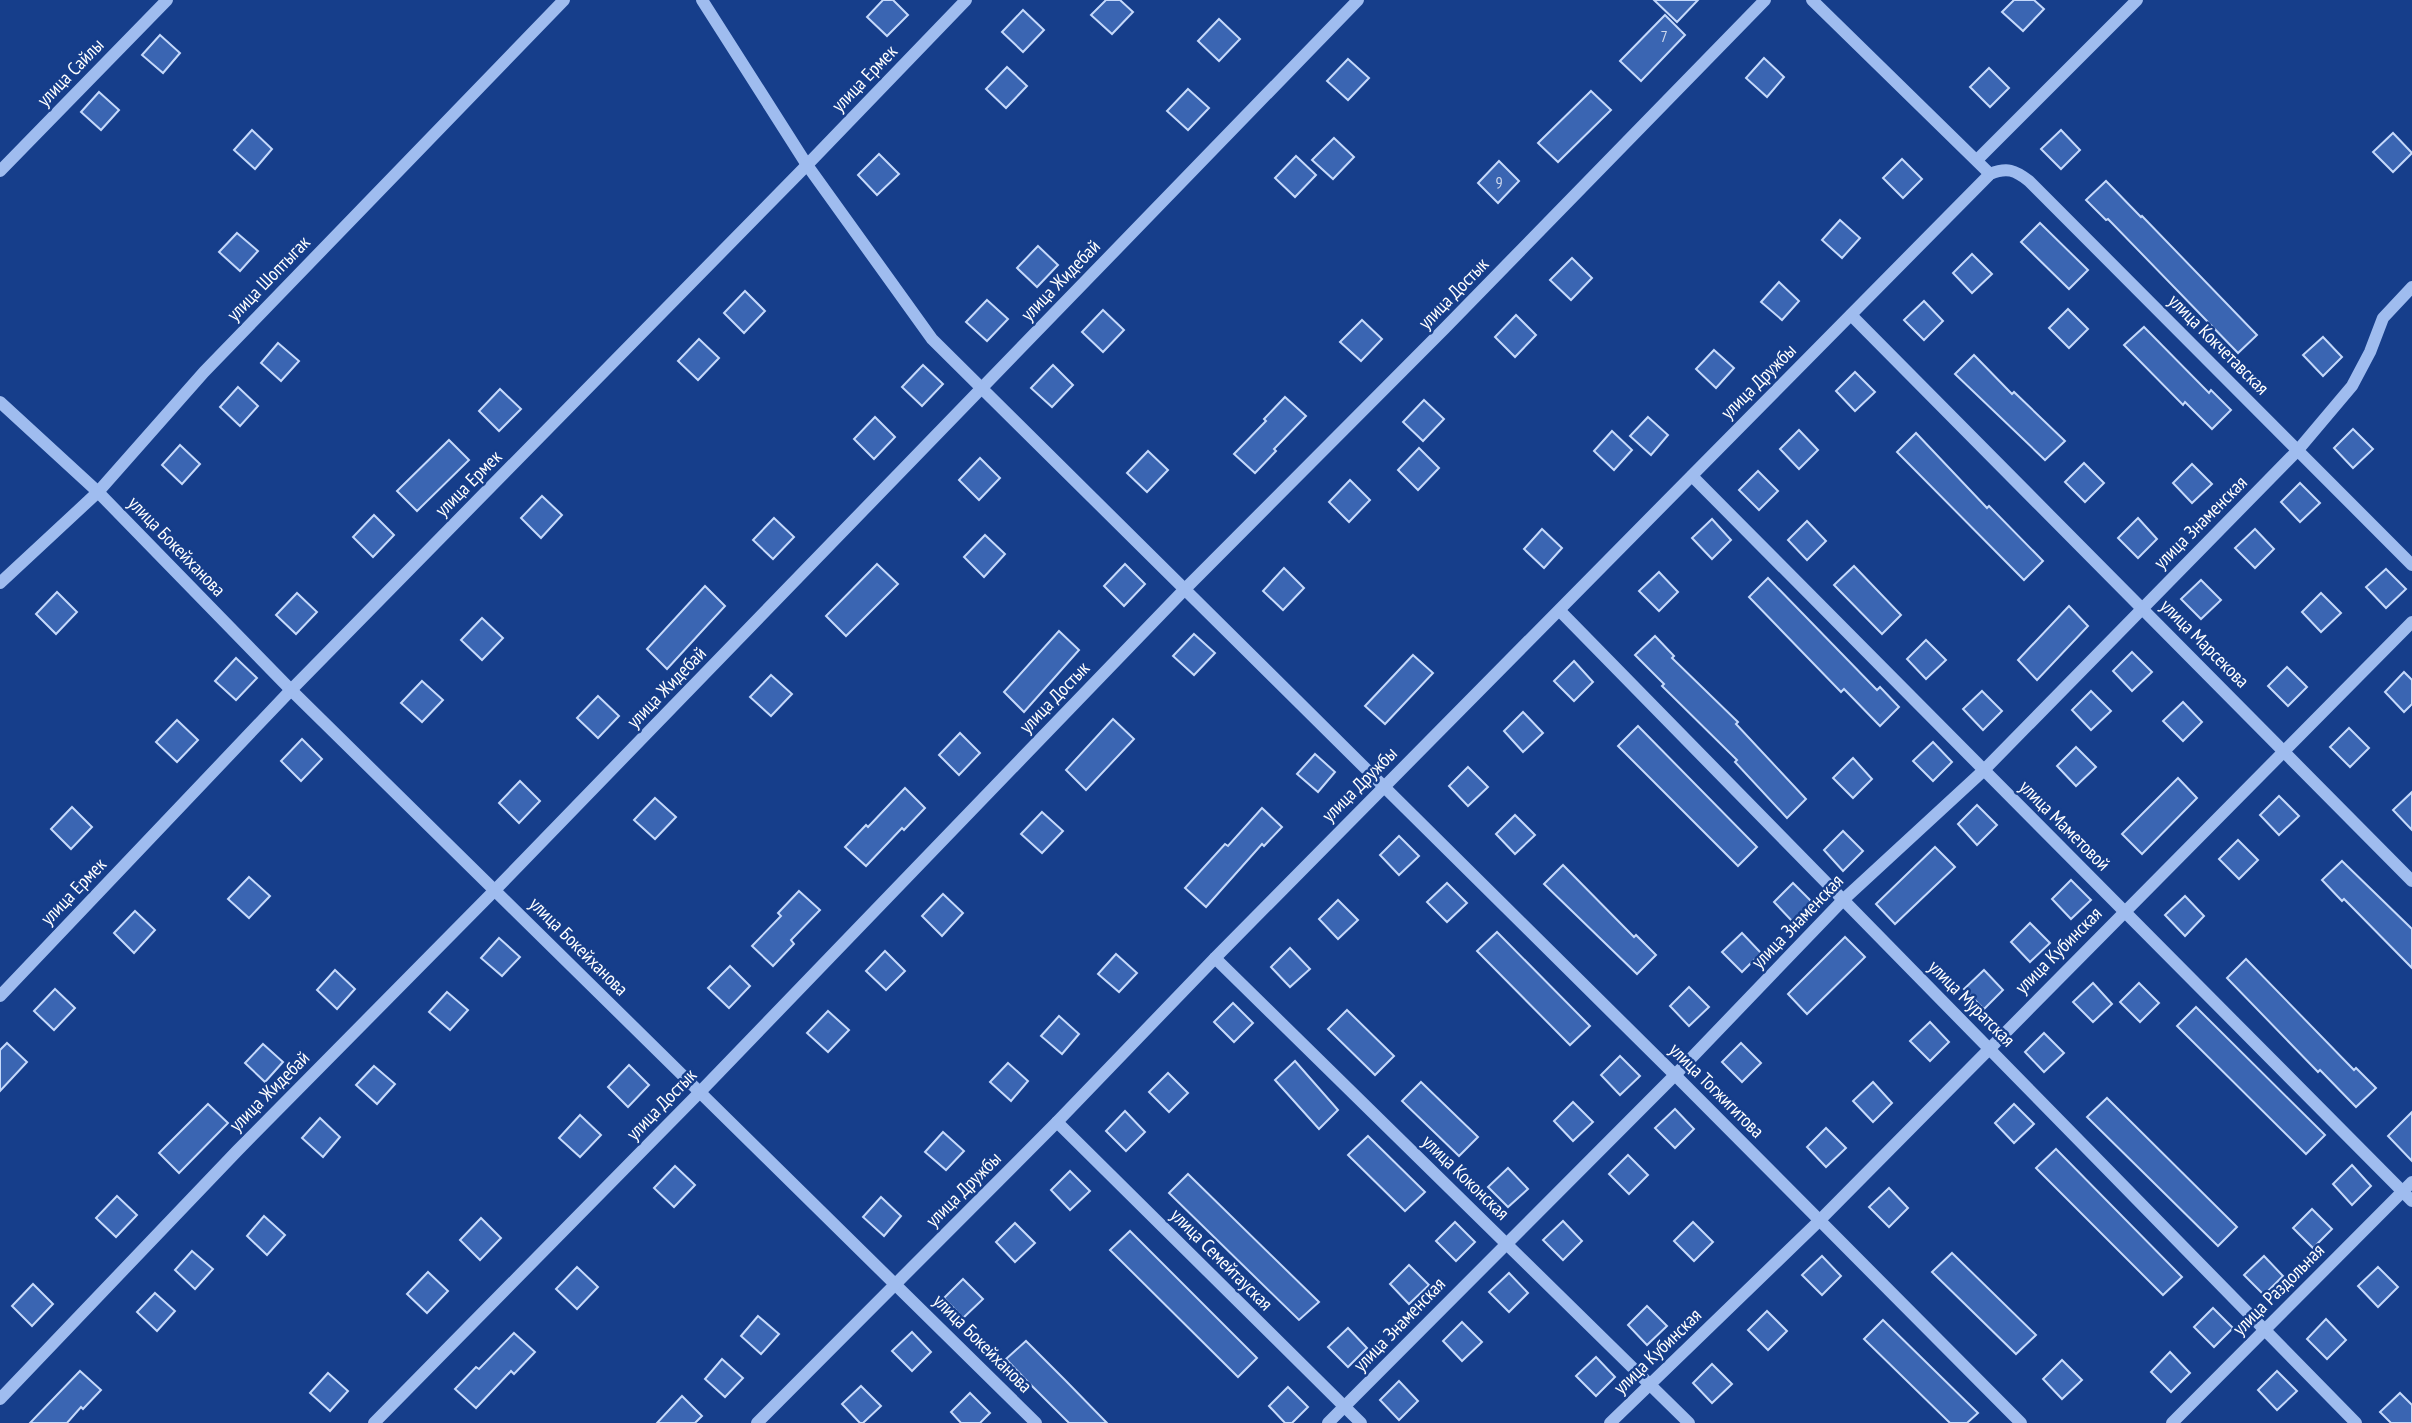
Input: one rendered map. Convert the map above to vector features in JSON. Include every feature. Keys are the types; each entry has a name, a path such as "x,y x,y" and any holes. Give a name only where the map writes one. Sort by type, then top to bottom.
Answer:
{"street":[{"name":"улица Сайлы","path":"0,171 167,0"},
{"name":"улица Шоптыгак","path":"0,583 98,492 204,372 564,0"},
{"name":"улица Тогжигитова","path":"702,0 807,165 932,339 1675,1075 2021,1423"},
{"name":"улица Ермек","path":"0,996 291,690 966,0"},
{"name":"улица Жидебай","path":"0,1399 237,1151 496,889 1358,0"},
{"name":"улица Достык","path":"374,1423 699,1093 1184,590 1445,328 1765,0"},
{"path":"1812,0 1990,174"},
{"path":"1977,160 2137,0"},
{"name":"улица Кокчетавская","path":"1990,174 2001,169 2015,170 2029,181 2412,565"},
{"name":"улица Дружбы","path":"757,1423 1990,174"},
{"name":"улица Знаменская","path":"1328,1423 1675,1075 1843,900 1983,771 2298,450 2352,386 2370,352 2383,318 2412,287"},
{"name":"улица Марсекова","path":"1851,315 2412,881"},
{"name":"улица Бокейханова","path":"0,402 98,492 291,690 1036,1423"},
{"name":"улица Маметовой","path":"1692,476 2412,1201"},
{"name":"улица Муратская","path":"1560,611 2356,1423"},
{"name":"улица Кубинская","path":"1610,1423 1819,1221 2412,622"},
{"name":"улица Коконская","path":"1215,958 1689,1423"},
{"name":"улица Семейтауская","path":"1057,1122 1361,1423"},
{"name":"улица Раздольная","path":"2172,1423 2412,1182"}],"building":[{"path":"883,0 893,0 908,15 887,36 867,17"},
{"path":"1106,0 1120,0 1133,12 1112,34 1091,15"},
{"path":"1654,0 1698,0 1677,22"},
{"path":"2014,0 2034,0 2044,9 2023,31 2002,12"},
{"path":"1023,10 1044,30 1023,52 1002,32"},
{"path":"1665,15 1685,35 1641,81 1620,61"},
{"path":"1219,19 1240,39 1219,61 1198,41"},
{"path":"160,35 180,53 163,73 142,55"},
{"path":"1764,58 1784,77 1767,97 1746,78"},
{"path":"1348,59 1369,78 1348,100 1327,81"},
{"path":"1007,67 1027,86 1006,108 986,89"},
{"path":"1989,68 2009,88 1990,107 1970,87"},
{"path":"1188,89 1209,108 1188,130 1167,111"},
{"path":"1591,91 1611,110 1558,162 1538,143"},
{"path":"99,92 119,110 101,130 81,112"},
{"path":"252,130 272,149 255,169 234,150"},
{"path":"2061,130 2080,150 2061,169 2041,149"},
{"path":"2393,133 2412,153 2393,172 2373,152"},
{"path":"1334,138 1354,157 1333,179 1312,160"},
{"path":"879,154 899,174 877,195 858,175"},
{"path":"1296,156 1316,175 1295,197 1275,178"},
{"path":"1902,159 1922,179 1903,198 1883,178"},
{"path":"1499,161 1519,181 1498,203 1478,183"},
{"path":"2106,181 2257,335 2238,353 2108,219 2086,200"},
{"path":"1840,220 1860,238 1842,258 1822,240"},
{"path":"2040,223 2088,270 2069,289 2021,242"},
{"path":"237,233 258,251 240,271 219,252"},
{"path":"1038,246 1058,265 1037,287 1017,268"},
{"path":"1972,254 1992,274 1972,293 1953,273"},
{"path":"1572,258 1592,278 1571,300 1550,280"},
{"path":"1779,282 1799,301 1782,320 1761,302"},
{"path":"745,291 765,311 744,333 724,313"},
{"path":"987,300 1008,319 987,341 966,322"},
{"path":"1924,301 1943,321 1924,340 1904,320"},
{"path":"2068,309 2088,329 2069,348 2049,328"},
{"path":"1103,310 1124,330 1103,352 1082,332"},
{"path":"1516,315 1536,335 1515,357 1495,337"},
{"path":"1362,320 1382,339 1361,361 1340,342"},
{"path":"2144,327 2209,393 2211,390 2231,410 2212,429 2185,402 2183,405 2124,345"},
{"path":"2323,337 2342,357 2323,376 2303,355"},
{"path":"699,339 719,358 698,380 678,361"},
{"path":"278,343 299,361 281,381 261,363"},
{"path":"1714,350 1734,368 1716,388 1696,369"},
{"path":"1974,355 2012,394 2014,392 2065,441 2045,460 1955,374"},
{"path":"923,365 943,384 922,406 902,387"},
{"path":"1053,365 1073,385 1052,407 1031,388"},
{"path":"1855,372 1875,392 1855,411 1836,391"},
{"path":"238,387 258,406 240,426 220,407"},
{"path":"500,389 521,409 499,431 479,411"},
{"path":"1285,397 1306,416 1255,473 1234,454"},
{"path":"1424,400 1444,419 1423,441 1403,422"},
{"path":"875,417 895,437 874,459 854,439"},
{"path":"1648,417 1668,435 1651,455 1630,436"},
{"path":"2353,429 2373,449 2353,468 2334,448"},
{"path":"1799,430 1818,450 1799,469 1780,449"},
{"path":"1612,431 1632,450 1614,470 1594,451"},
{"path":"1916,433 1987,508 1989,506 2043,561 2024,580 1897,452"},
{"path":"449,440 469,460 417,511 397,491"},
{"path":"180,445 200,464 182,484 162,465"},
{"path":"1419,448 1439,468 1418,490 1398,470"},
{"path":"1148,451 1168,470 1147,492 1127,473"},
{"path":"980,458 1000,478 979,500 959,480"},
{"path":"2084,463 2104,483 2085,502 2065,482"},
{"path":"2192,464 2212,484 2192,503 2173,483"},
{"path":"1758,471 1778,491 1759,510 1739,490"},
{"path":"1350,480 1370,500 1349,522 1329,502"},
{"path":"2300,483 2320,503 2300,522 2281,502"},
{"path":"542,496 562,515 541,538 521,518"},
{"path":"374,515 394,535 373,557 353,537"},
{"path":"774,518 794,537 773,559 753,540"},
{"path":"2138,518 2157,539 2138,558 2118,538"},
{"path":"1712,519 1731,540 1712,559 1692,538"},
{"path":"1807,521 1826,541 1807,560 1788,540"},
{"path":"1542,529 1562,548 1544,568 1524,549"},
{"path":"2255,529 2274,549 2255,568 2235,548"},
{"path":"985,535 1005,554 984,577 964,557"},
{"path":"877,564 898,584 846,636 826,616"},
{"path":"1125,564 1145,584 1124,606 1104,586"},
{"path":"1854,566 1901,615 1882,634 1834,585"},
{"path":"1284,568 1304,588 1283,610 1263,591"},
{"path":"2386,569 2406,589 2386,608 2366,587"},
{"path":"1659,572 1678,592 1659,611 1639,591"},
{"path":"1768,578 1877,690 1880,687 1899,707 1880,726 1844,689 1841,692 1749,597"},
{"path":"2201,580 2221,600 2201,619 2181,599"},
{"path":"705,586 725,606 667,669 647,649"},
{"path":"57,592 77,612 56,634 36,614"},
{"path":"297,593 317,612 296,634 276,615"},
{"path":"2321,593 2341,613 2321,632 2302,612"},
{"path":"2069,606 2088,626 2037,680 2018,660"},
{"path":"482,618 503,638 482,660 461,640"},
{"path":"1059,631 1079,650 1024,712 1004,692"},
{"path":"1194,634 1215,653 1194,675 1173,656"},
{"path":"1655,636 1674,656 1672,658 1738,722 1736,724 1806,799 1787,818 1735,762 1737,760 1662,686 1664,684 1635,655"},
{"path":"1926,640 1946,660 1926,679 1907,659"},
{"path":"2132,652 2152,672 2132,691 2113,671"},
{"path":"1413,655 1433,673 1385,724 1365,706"},
{"path":"236,658 257,678 236,700 215,681"},
{"path":"1574,661 1593,682 1574,701 1554,681"},
{"path":"2287,667 2307,687 2288,706 2268,686"},
{"path":"2404,672 2412,680 2412,704 2404,712 2385,692"},
{"path":"771,675 792,694 771,716 750,697"},
{"path":"422,681 443,700 422,722 401,703"},
{"path":"1982,691 2002,711 1983,730 1963,709"},
{"path":"2091,691 2111,711 2091,730 2072,710"},
{"path":"598,696 619,716 598,738 577,718"},
{"path":"2183,702 2202,722 2183,741 2163,721"},
{"path":"1523,712 1543,733 1523,752 1504,731"},
{"path":"1113,719 1134,739 1086,790 1066,770"},
{"path":"177,720 198,740 177,762 156,742"},
{"path":"1638,726 1757,847 1738,866 1618,746"},
{"path":"2349,728 2369,748 2350,767 2330,747"},
{"path":"960,733 980,753 959,775 939,755"},
{"path":"302,739 322,759 301,781 281,761"},
{"path":"1933,742 1952,762 1933,781 1913,761"},
{"path":"2076,747 2096,767 2076,786 2057,766"},
{"path":"1315,754 1335,772 1318,792 1297,774"},
{"path":"1853,758 1872,779 1853,798 1833,778"},
{"path":"1468,767 1488,787 1468,806 1449,786"},
{"path":"2178,778 2197,798 2142,854 2122,834"},
{"path":"520,781 540,801 519,823 499,803"},
{"path":"905,788 925,808 866,866 845,847"},
{"path":"2412,792 2412,830 2393,810"},
{"path":"2279,796 2299,816 2279,835 2260,815"},
{"path":"655,798 676,817 655,839 634,820"},
{"path":"1977,805 1997,825 1977,845 1958,824"},
{"path":"72,807 92,827 71,849 51,829"},
{"path":"1262,808 1282,827 1264,846 1262,844 1206,907 1185,888"},
{"path":"1042,812 1063,831 1042,853 1021,834"},
{"path":"1515,815 1535,835 1515,854 1496,834"},
{"path":"1843,831 1863,851 1843,871 1824,850"},
{"path":"1399,836 1419,856 1399,875 1380,855"},
{"path":"2238,840 2258,860 2239,879 2219,859"},
{"path":"1935,847 1955,867 1895,924 1876,904"},
{"path":"2342,861 2412,929 2412,968 2322,880"},
{"path":"1563,865 1634,937 1636,935 1656,955 1637,974 1544,884"},
{"path":"249,877 270,896 249,918 228,899"},
{"path":"2071,880 2091,900 2071,919 2052,899"},
{"path":"1447,883 1467,903 1447,922 1427,902"},
{"path":"1793,883 1813,903 1793,922 1774,902"},
{"path":"799,891 820,910 791,940 794,944 773,966 752,946 781,916 778,913"},
{"path":"943,894 963,913 942,936 922,916"},
{"path":"2185,896 2204,916 2185,936 2165,915"},
{"path":"1338,900 1358,920 1338,939 1319,919"},
{"path":"135,911 155,930 134,953 114,933"},
{"path":"2030,923 2050,943 2030,962 2011,942"},
{"path":"1497,932 1590,1026 1570,1045 1477,951"},
{"path":"1742,933 1761,953 1742,972 1722,952"},
{"path":"1845,937 1865,957 1807,1014 1788,994"},
{"path":"499,938 520,957 502,976 481,958"},
{"path":"1290,948 1310,969 1290,987 1271,967"},
{"path":"885,951 905,971 886,990 866,971"},
{"path":"1116,954 1137,973 1119,992 1098,974"},
{"path":"2246,959 2354,1070 2356,1068 2376,1088 2356,1107 2320,1070 2318,1072 2227,978"},
{"path":"730,966 750,986 729,1008 708,988"},
{"path":"335,970 355,989 337,1009 317,990"},
{"path":"1984,970 2003,990 1984,1009 1964,989"},
{"path":"2093,983 2112,1004 2093,1022 2073,1002"},
{"path":"2139,983 2159,1003 2140,1022 2120,1002"},
{"path":"1689,987 1709,1007 1689,1026 1670,1006"},
{"path":"55,989 75,1008 54,1030 34,1011"},
{"path":"447,992 468,1010 450,1030 429,1012"},
{"path":"1233,1003 1253,1023 1234,1042 1214,1022"},
{"path":"2196,1007 2325,1135 2306,1154 2177,1026"},
{"path":"1347,1010 1394,1056 1375,1075 1328,1029"},
{"path":"828,1011 849,1030 828,1052 807,1033"},
{"path":"1059,1016 1079,1034 1062,1054 1041,1036"},
{"path":"1930,1022 1949,1042 1930,1061 1910,1041"},
{"path":"2044,1033 2064,1053 2044,1072 2025,1052"},
{"path":"7,1043 27,1062 0,1091 0,1050"},
{"path":"1741,1043 1761,1063 1742,1082 1722,1062"},
{"path":"263,1044 283,1062 265,1082 245,1063"},
{"path":"1620,1056 1640,1076 1620,1095 1601,1075"},
{"path":"1295,1061 1338,1110 1319,1129 1275,1080"},
{"path":"1008,1063 1028,1081 1011,1101 990,1082"},
{"path":"629,1065 649,1085 628,1107 608,1087"},
{"path":"374,1066 395,1084 377,1104 356,1085"},
{"path":"1168,1073 1188,1093 1169,1112 1149,1092"},
{"path":"1421,1082 1478,1137 1459,1156 1402,1101"},
{"path":"1873,1082 1892,1103 1873,1122 1853,1101"},
{"path":"2107,1098 2237,1227 2218,1246 2087,1117"},
{"path":"1573,1102 1593,1122 1573,1141 1554,1121"},
{"path":"208,1104 228,1123 179,1173 159,1153"},
{"path":"2014,1104 2034,1124 2014,1143 1995,1123"},
{"path":"1675,1109 1694,1129 1675,1148 1655,1128"},
{"path":"1125,1111 1145,1132 1126,1151 1106,1131"},
{"path":"2412,1112 2412,1161 2388,1136"},
{"path":"580,1115 601,1135 580,1157 559,1138"},
{"path":"320,1118 340,1137 323,1157 302,1138"},
{"path":"1826,1128 1846,1148 1826,1167 1807,1147"},
{"path":"943,1132 964,1151 946,1170 925,1152"},
{"path":"1368,1136 1425,1192 1405,1211 1348,1155"},
{"path":"2056,1149 2182,1277 2163,1295 2036,1168"},
{"path":"1628,1155 1648,1175 1629,1194 1609,1174"},
{"path":"2352,1165 2371,1186 2352,1205 2333,1184"},
{"path":"675,1166 695,1185 674,1207 654,1188"},
{"path":"1508,1168 1528,1189 1508,1207 1488,1187"},
{"path":"1070,1171 1090,1191 1070,1210 1051,1190"},
{"path":"1188,1174 1319,1302 1299,1320 1169,1193"},
{"path":"1889,1188 1908,1208 1889,1227 1869,1207"},
{"path":"117,1196 137,1215 116,1237 96,1218"},
{"path":"881,1197 901,1216 884,1236 863,1217"},
{"path":"2312,1209 2332,1229 2313,1248 2293,1228"},
{"path":"264,1216 285,1235 267,1255 247,1236"},
{"path":"481,1218 501,1238 480,1260 460,1240"},
{"path":"1563,1221 1582,1241 1563,1260 1543,1240"},
{"path":"1455,1222 1475,1242 1456,1261 1436,1241"},
{"path":"1693,1222 1713,1242 1694,1261 1674,1241"},
{"path":"1015,1223 1035,1243 1015,1262 996,1242"},
{"path":"1130,1231 1257,1358 1238,1377 1110,1250"},
{"path":"192,1251 213,1269 195,1289 175,1270"},
{"path":"1952,1253 2036,1335 2016,1354 1932,1272"},
{"path":"1822,1256 1841,1276 1822,1295 1802,1275"},
{"path":"2264,1256 2283,1276 2264,1295 2244,1275"},
{"path":"1409,1265 1429,1285 1409,1304 1390,1284"},
{"path":"577,1267 598,1287 577,1309 556,1289"},
{"path":"2378,1267 2398,1287 2378,1307 2358,1286"},
{"path":"428,1272 448,1291 427,1313 407,1294"},
{"path":"1509,1273 1528,1293 1509,1312 1489,1292"},
{"path":"963,1279 983,1299 963,1318 944,1298"},
{"path":"33,1284 53,1304 32,1326 12,1306"},
{"path":"155,1293 175,1311 157,1331 137,1312"},
{"path":"1647,1306 1667,1326 1647,1345 1628,1325"},
{"path":"2213,1308 2233,1328 2214,1347 2194,1327"},
{"path":"1767,1311 1787,1331 1768,1350 1748,1330"},
{"path":"758,1316 779,1334 761,1354 741,1336"},
{"path":"2326,1319 2346,1340 2327,1359 2307,1339"},
{"path":"1883,1320 1978,1413 1967,1423 1950,1423 1864,1339"},
{"path":"1462,1322 1482,1342 1462,1361 1443,1341"},
{"path":"1348,1328 1367,1348 1348,1367 1328,1347"},
{"path":"912,1332 931,1352 912,1371 892,1351"},
{"path":"514,1333 535,1352 514,1374 511,1371 476,1408 455,1389"},
{"path":"1026,1341 1107,1423 1069,1423 1026,1380 1006,1359"},
{"path":"2170,1352 2190,1373 2171,1392 2151,1372"},
{"path":"1596,1357 1615,1377 1596,1396 1576,1376"},
{"path":"722,1359 743,1378 725,1397 705,1379"},
{"path":"2062,1360 2082,1380 2062,1399 2043,1379"},
{"path":"1712,1364 1732,1384 1712,1403 1693,1383"},
{"path":"80,1371 101,1390 83,1409 81,1407 67,1423 30,1423"},
{"path":"2277,1371 2297,1391 2277,1410 2258,1390"},
{"path":"328,1373 348,1391 330,1411 310,1393"},
{"path":"1399,1381 1418,1401 1399,1420 1380,1400"},
{"path":"861,1386 881,1406 863,1423 842,1404"},
{"path":"1288,1387 1308,1407 1292,1423 1285,1423 1269,1406"},
{"path":"970,1393 990,1413 980,1423 961,1423 951,1412"},
{"path":"2400,1393 2412,1405 2412,1423 2391,1423 2380,1412"},
{"path":"682,1396 702,1416 695,1423 657,1423"}]}
